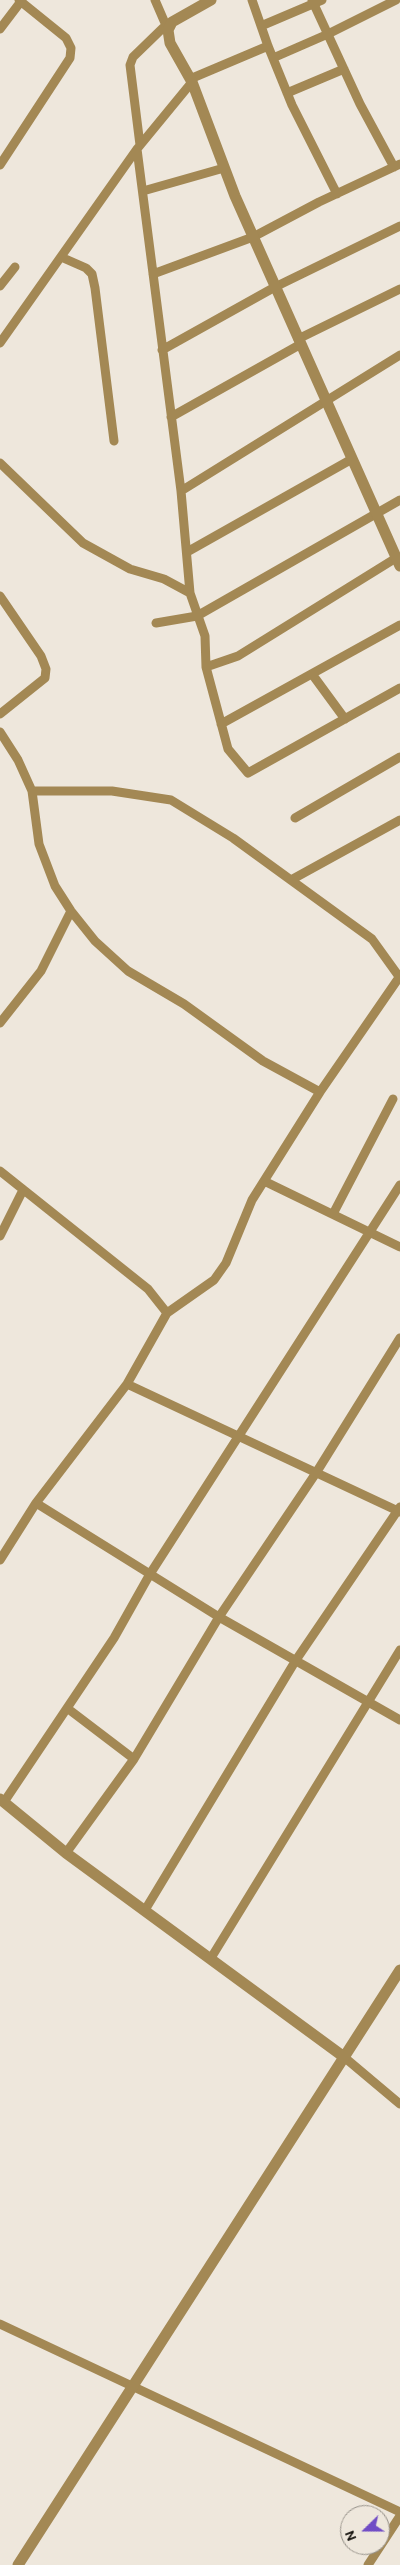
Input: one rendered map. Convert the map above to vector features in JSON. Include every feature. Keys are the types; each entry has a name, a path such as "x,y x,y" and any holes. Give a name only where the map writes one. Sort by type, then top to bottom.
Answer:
{"street":[{"path":"155,0 167,27 170,43 191,81 253,237 399,564 238,656 206,667"},
{"path":"211,0 172,22 133,57 130,64 143,192 181,491 190,592 205,636 206,667 228,749 248,773 400,688"},
{"path":"252,0 287,92 337,194"},
{"path":"273,58 328,34 396,0"},
{"path":"0,29 21,1 66,38 71,48 70,58 0,165"},
{"path":"153,274 253,237 397,165 344,69 316,1 261,26"},
{"path":"0,343 139,147 191,81 268,46"},
{"path":"287,92 344,69"},
{"path":"143,192 224,168"},
{"path":"162,350 275,287 400,226"},
{"path":"61,257 86,268 92,274 114,441"},
{"path":"0,286 15,267"},
{"path":"171,418 300,342 400,289"},
{"path":"181,491 400,355"},
{"path":"187,552 352,459"},
{"path":"0,463 84,543 130,569 164,579 190,592"},
{"path":"156,623 197,616 400,500"},
{"path":"0,596 41,656 46,668 45,678 0,714"},
{"path":"221,724 400,625"},
{"path":"312,674 345,719"},
{"path":"0,732 32,791 39,844 55,886 71,911 95,941 128,971 184,1004 264,1061 320,1092"},
{"path":"295,818 400,757"},
{"path":"0,1560 3,1550 36,1503 127,1384 167,1313 214,1280 226,1263 252,1200 320,1092 400,977 372,939 234,838 171,800 112,791 32,791"},
{"path":"291,880 400,820"},
{"path":"0,1023 41,971 71,911"},
{"path":"333,1214 393,1100"},
{"path":"0,1171 148,1290 167,1313"},
{"path":"264,1181 400,1246"},
{"path":"400,1185 240,1438 150,1574 114,1638 2,1801 66,1853 344,2057 400,2104"},
{"path":"0,1236 23,1190"},
{"path":"66,1853 134,1759 219,1617 316,1473 400,1338"},
{"path":"127,1384 240,1438 399,1510 296,1660 145,1910"},
{"path":"36,1503 219,1617 400,1720"},
{"path":"211,1958 400,1650"},
{"path":"67,1708 134,1759"},
{"path":"18,2565 400,1970"},
{"path":"0,2324 132,2388 400,2512"},
{"path":"368,2565 400,2516"}]}
